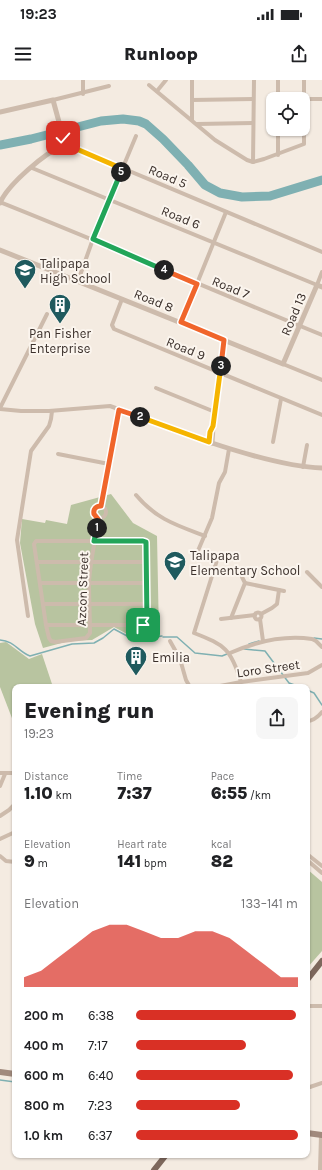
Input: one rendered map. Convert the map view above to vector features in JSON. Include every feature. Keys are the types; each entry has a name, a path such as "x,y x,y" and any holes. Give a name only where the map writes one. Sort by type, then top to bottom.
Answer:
{"main road":[{"path":"310,976 322,961"},
{"path":"0,1072 12,1074"},
{"path":"310,1133 322,1135"},
{"path":"154,1170 164,1158"}],"street":[{"path":"83,80 83,94"},
{"path":"157,91 166,80"},
{"path":"192,80 192,120"},
{"path":"253,162 254,80"},
{"path":"278,80 278,92"},
{"path":"304,80 304,92"},
{"path":"149,84 215,140 247,160 253,162 303,145 305,142 305,136"},
{"path":"0,112 83,94 109,86"},
{"path":"310,99 322,99"},
{"path":"0,202 14,183 49,153 65,144 53,100"},
{"path":"192,100 253,100"},
{"path":"197,124 253,122"},
{"path":"78,281 93,239 136,136"},
{"path":"278,136 278,154"},
{"name":"Road 5","path":"65,144 322,252"},
{"name":"Road 6","path":"32,168 319,286"},
{"name":"Road 7","path":"0,202 93,239 197,284 322,335"},
{"path":"181,322 226,212"},
{"name":"Road 8","path":"0,250 322,380"},
{"name":"Road 13","path":"283,364 319,286 322,272"},
{"name":"Road 9","path":"122,299 112,325 114,330 322,415"},
{"path":"48,314 0,408 21,411 52,411 105,406 229,449 302,467 322,468"},
{"path":"211,443 210,432 213,426 224,340"},
{"path":"156,388 215,412"},
{"path":"272,442 281,399"},
{"name":"Azcon Street","path":"101,506 119,410"},
{"path":"28,616 17,540 31,451 48,426 52,411"},
{"path":"302,467 307,445"},
{"path":"229,449 225,472 219,484 212,518 198,553 217,560 194,633 218,643 230,654 241,682"},
{"path":"58,454 109,464"},
{"path":"136,495 156,514 175,524 205,536"},
{"name":"Azcon Street","path":"98,519 104,516 106,512 105,508 101,506"},
{"name":"Azcon Street","path":"46,625 51,641 86,638 88,636 90,625 89,583 98,519 94,514 94,510 101,506"},
{"path":"36,541 94,541 146,542 147,622 143,625 46,625 34,544 36,541"},
{"path":"37,562 146,562"},
{"path":"307,572 322,587"},
{"path":"231,618 245,583 242,577"},
{"path":"40,583 146,583"},
{"path":"221,619 262,617 261,614 277,604 281,590 245,583"},
{"path":"44,604 147,604"},
{"path":"258,618 262,642"},
{"path":"230,654 243,647 262,642 292,638 307,638 316,641 322,647"},
{"path":"170,641 180,659 188,684"},
{"name":"Loro Street","path":"231,684 308,673 322,665"},
{"path":"310,720 321,715"},
{"path":"0,786 2,774"},
{"path":"0,816 12,807"},
{"path":"0,839 12,833"},
{"path":"0,856 6,861 12,862"},
{"path":"310,859 322,866"},
{"path":"310,860 322,873"},
{"path":"310,1006 322,1006"},
{"path":"310,1087 322,1083"},
{"path":"320,1170 322,1135"}],"green space":[{"path":"111,494 133,523 157,536 159,635 129,635 114,627 92,640 69,641 43,648 35,624 20,543 22,519 45,523 46,520 67,524 71,505"},
{"path":"6,642 29,659 42,654 52,684 12,684 12,718 0,687 0,643"},
{"path":"310,872 322,882 322,951 310,965"}],"waterway":[{"path":"0,145 31,139 101,121 123,119 139,121 146,124 163,139 205,185 220,193 242,197 270,196 322,180"},
{"path":"0,640 13,644 22,652 30,656 72,644 94,643 114,629 129,637 145,638 162,636"},
{"path":"163,637 177,637 195,653 222,656 227,654"},
{"path":"314,638 322,639"},
{"path":"249,644 259,641"},
{"path":"244,649 265,651 289,683 292,684"},
{"path":"310,691 314,693 322,705"},
{"path":"0,1080 12,1082"}],"place":[{"name":"Talipapa High School","path":"25,290"},
{"name":"Pan Fisher Enterprise","path":"60,324"},
{"name":"Talipapa Elementary School","path":"175,582"},
{"name":"Emilia","path":"136,676"}],"route":[{"path":"63,138 65,144 123,169 93,239 197,284 181,322 224,340 213,426 210,432 209,442 119,410 101,506 95,508 93,512 98,519 94,541 146,542 147,622 143,625"}]}
